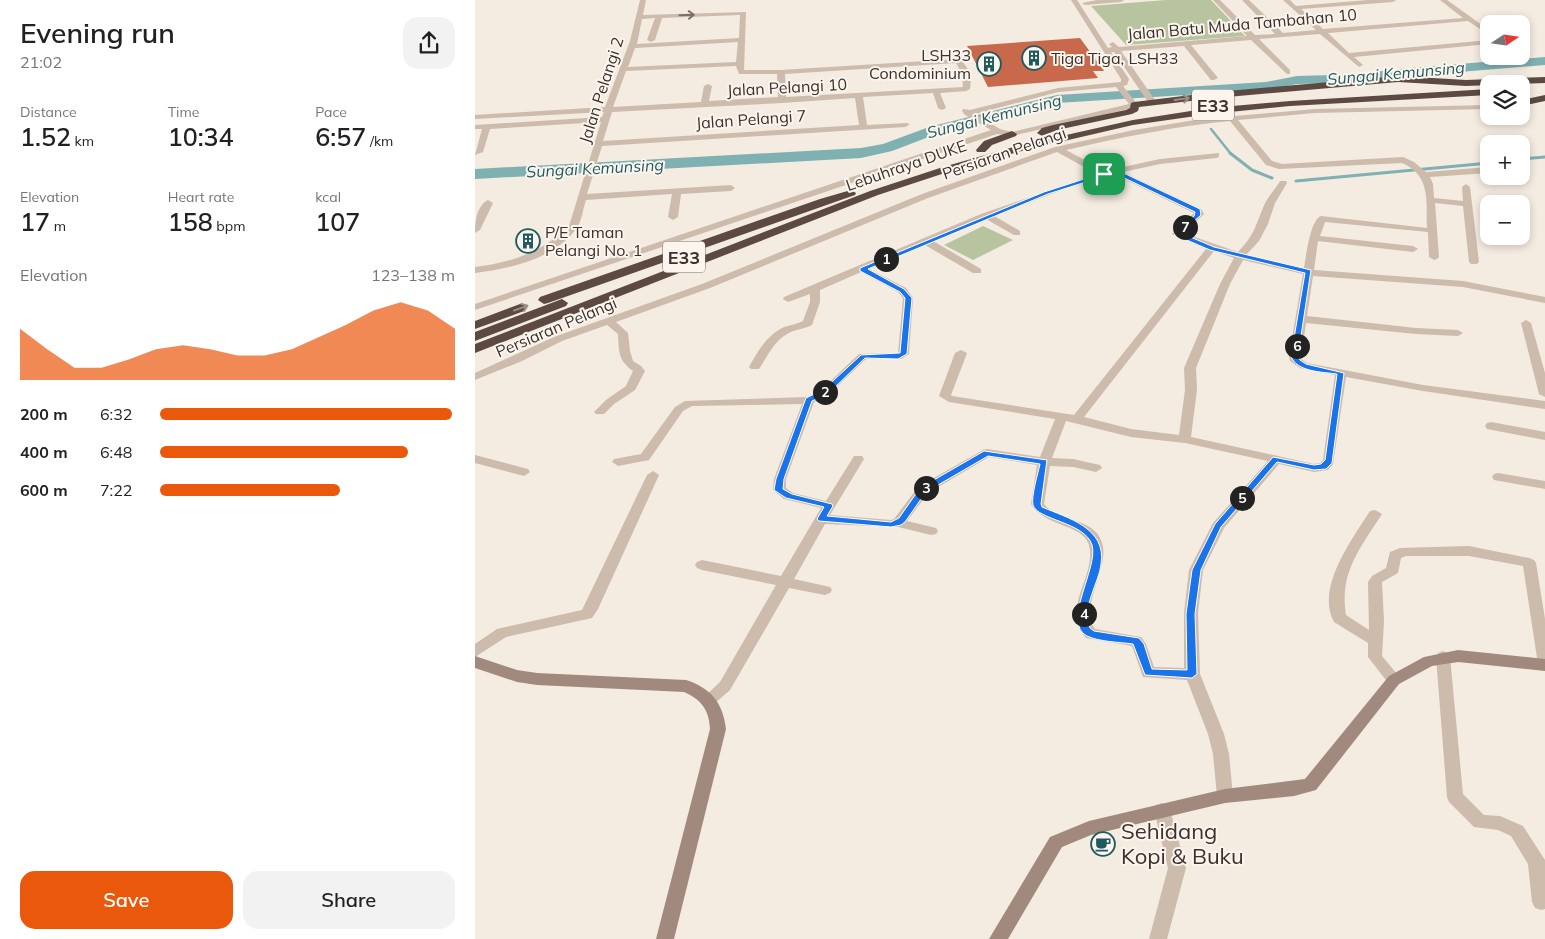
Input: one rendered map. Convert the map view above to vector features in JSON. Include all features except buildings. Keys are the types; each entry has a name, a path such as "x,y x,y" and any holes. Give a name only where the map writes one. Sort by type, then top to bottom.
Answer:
{"highway":[{"path":"1042,133 1045,130 1056,127 1129,112 1135,109 1132,101 1398,79 1467,83 1545,81"},
{"path":"1530,83 1545,81"},
{"name":"Lebuhraya DUKE","path":"475,349 510,329 864,190 943,161 1042,133 1112,119 1209,105 1480,87"},
{"path":"1530,89 1545,88"},
{"name":"Lebuhraya DUKE","path":"475,337 510,329 907,181 1049,140 1112,126 1172,116 1250,107 1480,94"},
{"path":"1530,102 1545,98"},
{"path":"981,150 988,143 1012,134"},
{"path":"475,325 824,201 864,190"},
{"path":"475,359 799,228 843,205"}],"street":[{"name":"Jalan Pelangi 2","path":"475,270 509,263 552,246 566,236 573,228 609,108 634,43 643,0"},
{"path":"1074,0 1125,79 1124,82 1120,86 1058,90 969,113 997,131 1012,134 1123,109 1132,101 1120,86"},
{"path":"1084,1 1121,0"},
{"path":"1216,0 1287,72"},
{"path":"1245,0 1281,35"},
{"path":"1285,0 1359,65"},
{"path":"1294,8 1393,0"},
{"path":"1443,0 1480,26"},
{"path":"1084,1 1095,17"},
{"path":"639,17 744,13 740,70 742,72 781,72 782,101"},
{"path":"651,40 659,16"},
{"name":"Jalan Batu Muda Tambahan 10","path":"1107,50 1470,19"},
{"path":"634,43 651,40 742,38"},
{"path":"634,43 742,38"},
{"path":"1109,38 1149,98"},
{"path":"1186,43 1214,78"},
{"path":"1348,55 1480,43"},
{"name":"Jalan Pelangi 10","path":"475,117 609,108 704,105 966,90 968,79 958,61 781,72"},
{"path":"625,69 739,64"},
{"path":"704,105 708,86"},
{"path":"936,92 942,108"},
{"path":"859,96 863,127"},
{"name":"Persiaran Pelangi","path":"475,377 518,359 558,339 706,286 925,196 1058,149 1134,132 1201,120 1315,111 1480,107"},
{"path":"1232,118 1269,163 1274,166 1403,160 1412,164 1424,174 1431,200 1434,257"},
{"path":"475,127 606,119"},
{"name":"Jalan Pelangi 7","path":"599,144 905,125"},
{"path":"475,152 479,152 487,126"},
{"path":"1134,132 1197,128"},
{"path":"475,307 997,131"},
{"path":"1058,149 1104,174"},
{"path":"788,299 1046,193 1104,174 1155,162 1216,155"},
{"path":"1115,171 1198,211 1197,216 1177,234 1212,248 1308,272 1465,284 1515,296 1545,300"},
{"path":"1424,174 1480,171"},
{"path":"1185,439 1191,390 1190,368 1225,284 1240,256 1254,241 1263,224 1269,203 1283,183"},
{"path":"1466,187 1474,262"},
{"path":"583,197 731,188"},
{"path":"673,217 677,191"},
{"path":"1431,200 1468,204"},
{"path":"475,230 488,203"},
{"path":"987,216 1017,233"},
{"path":"1424,230 1322,218 1314,238 1295,356 1296,361 1304,366 1423,388 1545,405"},
{"path":"1314,238 1413,249"},
{"path":"927,242 977,271"},
{"path":"1077,420 1125,356 1162,313 1181,285 1212,248"},
{"path":"618,462 645,457 679,409 689,404 809,400 825,392 863,356 898,357 903,354 908,298 902,290 862,269"},
{"path":"755,367 767,344 781,332 808,323 815,302 815,288"},
{"path":"1302,319 1416,332 1458,333"},
{"path":"601,412 631,388 639,372 637,368 628,363 624,351 623,333 607,320"},
{"path":"1526,323 1545,394"},
{"path":"961,353 945,397 1077,420 1131,434 1185,439 1314,468 1323,467 1329,461 1341,373"},
{"path":"809,400 780,479 779,490 789,496 829,506"},
{"path":"1061,418 1044,462 1037,504 1039,509 1087,532 1096,545 1097,563 1084,603 1084,625 1086,630 1091,634 1136,641 1139,644 1148,673 1192,674"},
{"path":"1491,426 1545,436"},
{"path":"898,523 923,490 987,453 1044,462 1073,463 1096,468"},
{"path":"475,459 525,472"},
{"path":"709,700 725,686 858,459"},
{"path":"1225,796 1219,747 1192,674 1191,614 1196,570 1218,526 1276,459"},
{"path":"475,650 502,633 587,614 653,475"},
{"path":"1498,476 1545,485"},
{"path":"1375,514 1340,570 1335,601 1339,618 1375,640"},
{"path":"822,519 898,523 931,531"},
{"path":"998,939 1056,842 1089,828 1162,810 1225,796 1294,790 1309,785 1394,680 1429,661 1443,657 1458,656 1545,665 1531,565 1527,562 1469,551 1405,551 1395,555 1393,570 1375,582 1377,621 1375,657 1394,680"},
{"path":"702,565 825,590"},
{"path":"1443,657 1455,797 1480,822 1500,823 1517,831 1537,862 1541,902"},
{"path":"475,662 517,676 537,679 686,686 699,692 709,700 717,714 718,729 665,939"},
{"path":"1158,939 1177,868 1162,810"}],"green space":[{"path":"1166,0 1211,0 1245,36 1126,45 1091,6"},
{"path":"983,226 1013,240 973,260 944,245"}],"waterway":[{"name":"Sungai Kemunsing","path":"475,174 861,153 887,148 934,130 1057,99 1266,86 1297,80 1367,78 1387,74 1545,61"},
{"path":"1211,129 1231,153"},
{"path":"1231,153 1252,170 1272,178"},
{"path":"1530,158 1545,157"},
{"path":"1296,181 1480,164"}],"place":[{"name":"Tiga Tiga, LSH33","path":"1034,58"},
{"name":"LSH33 Condominium","path":"989,64"},
{"name":"P/E Taman Pelangi No. 1","path":"528,241"},
{"name":"Sehidang Kopi & Buku","path":"1103,844"}],"route":[{"path":"1115,171 1198,211 1199,214 1177,234 1212,248 1273,265 1308,272 1295,356 1296,361 1304,366 1341,373 1329,461 1323,467 1314,468 1276,459 1218,526 1196,570 1191,614 1192,674 1148,673 1139,644 1136,641 1091,634 1086,630 1084,625 1084,603 1097,563 1096,545 1087,532 1039,509 1037,504 1044,462 987,453 923,490 902,520 891,524 822,519 829,506 789,496 779,490 780,479 809,400 825,392 863,356 898,357 903,354 908,298 902,290 862,269 987,216 1046,193 1104,174 1115,171"}]}
